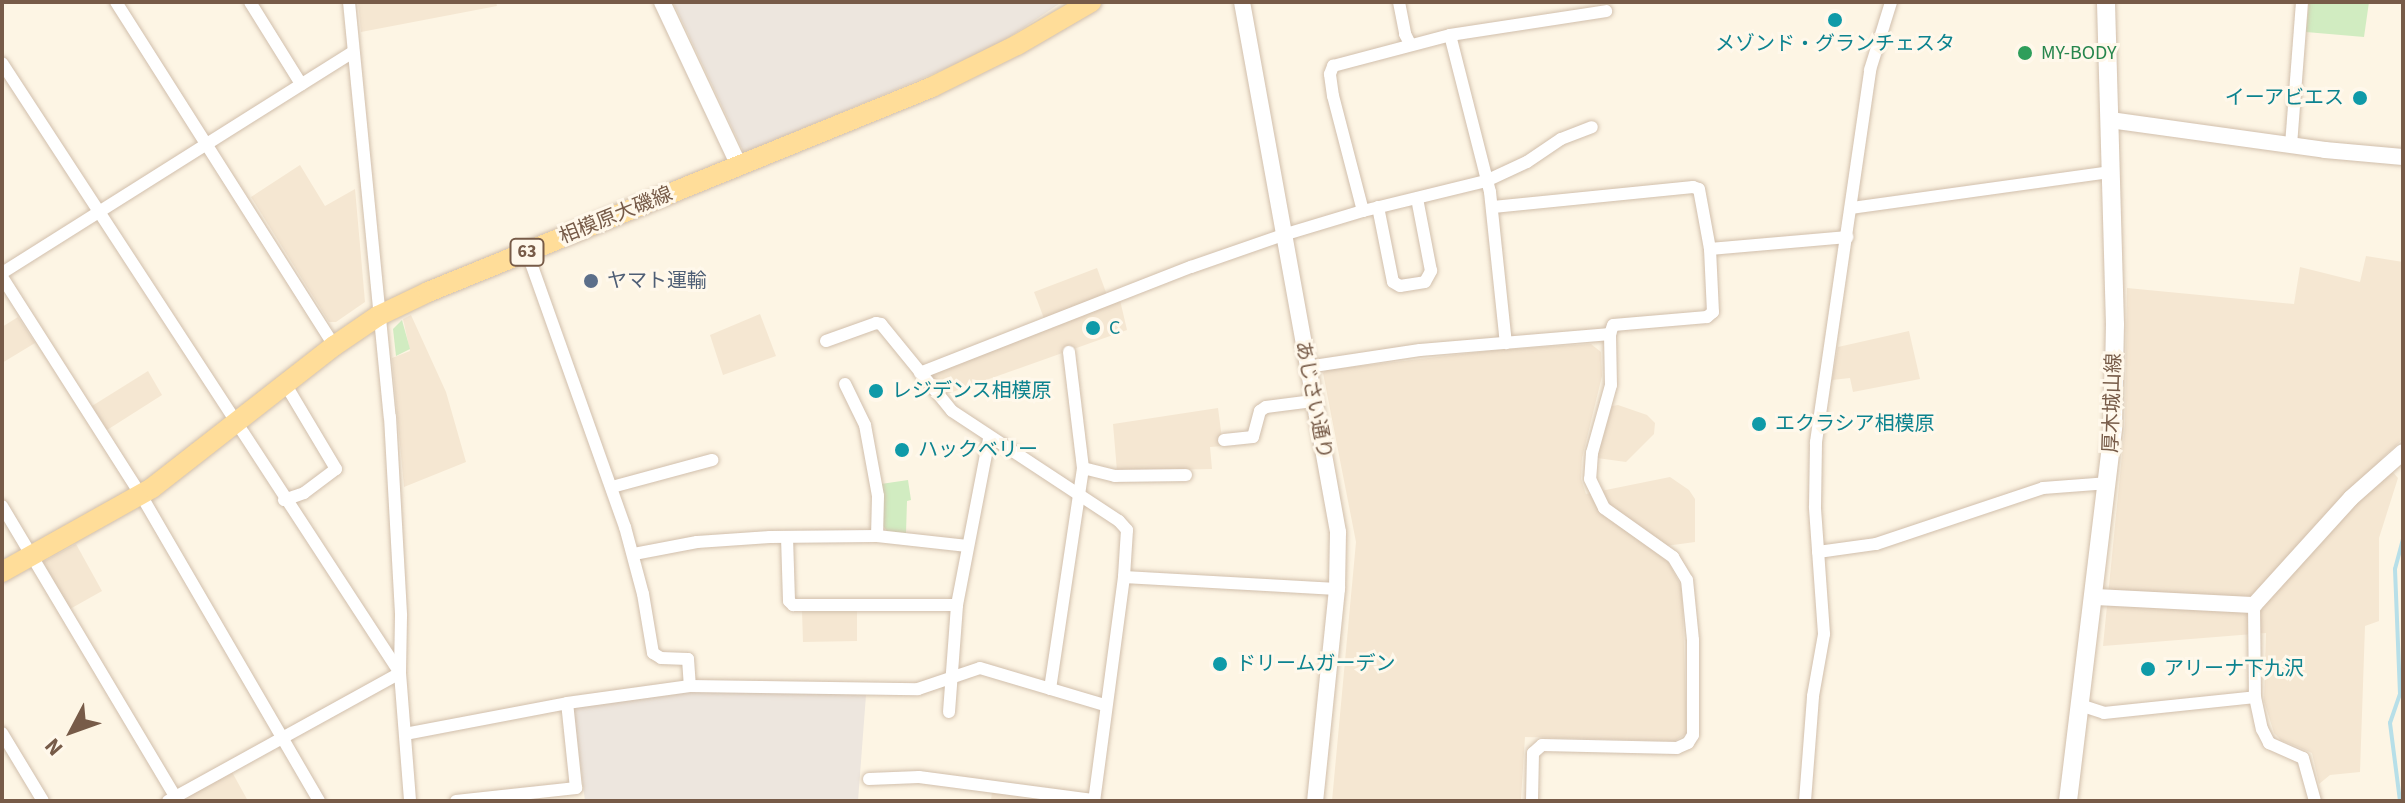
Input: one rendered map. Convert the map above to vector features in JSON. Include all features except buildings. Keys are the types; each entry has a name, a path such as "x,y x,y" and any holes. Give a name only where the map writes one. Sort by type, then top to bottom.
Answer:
{"main road":[{"name":"相模原大磯線","path":"2,572 141,495 334,346 378,316 428,292 932,87 1017,45 1091,2"},
{"name":"厚木城山線","path":"2068,801 2109,483 2115,374 2106,2"}],"street":[{"path":"116,2 334,346"},
{"path":"250,2 301,84"},
{"path":"349,2 396,507 402,655 400,673 410,801"},
{"path":"662,2 739,166"},
{"name":"あじさい通り","path":"1242,2 1338,532 1337,589 1315,801"},
{"path":"1399,2 1410,44"},
{"path":"1805,801 1813,696 1824,634 1818,552 1816,442 1870,70 1891,2"},
{"path":"2291,145 2302,2"},
{"path":"1363,211 1333,96 1330,70 1339,63 1450,35 1606,11"},
{"path":"1450,35 1493,207 1506,343"},
{"path":"319,801 141,495 2,275 353,52"},
{"path":"2,63 284,500 400,673"},
{"path":"2110,120 2403,157"},
{"path":"920,373 1191,267 1283,235 1378,207 1486,181 1527,162 1561,139 1592,127"},
{"path":"1851,208 2111,172"},
{"path":"1493,207 1696,187 1700,192 1710,249 1714,307 1710,315 1613,325 1610,334 1611,385 1592,453 1590,479 1604,508 1673,557 1687,580 1693,640 1693,735 1688,743 1677,748 1542,745 1533,753 1532,801"},
{"path":"1378,207 1393,282 1400,286 1425,282 1431,271 1417,198"},
{"path":"1710,249 1847,237"},
{"path":"527,252 634,554 653,653 661,658 688,659 690,686"},
{"path":"826,341 876,323 881,324 941,401 989,439 1119,521 1127,530 1124,577 1104,705 1094,800 919,777 869,779"},
{"path":"1307,367 1610,334"},
{"path":"1050,689 1083,468 1069,352"},
{"path":"845,384 865,425 878,496 877,536"},
{"path":"284,500 304,493 336,469 286,385"},
{"path":"1224,440 1253,437 1258,430 1258,415 1266,407 1313,401"},
{"path":"949,712 957,605 989,439"},
{"path":"2315,801 2303,758 2276,748 2265,737 2255,697 2254,605 2351,498 2403,452"},
{"path":"612,487 712,460"},
{"path":"1083,468 1115,476 1186,475"},
{"path":"1818,552 1876,544 2043,488 2109,483"},
{"path":"2,506 174,800 400,673"},
{"path":"634,554 697,542 787,537 877,536 967,546"},
{"path":"787,537 789,601 793,605 957,605"},
{"path":"1124,577 1337,589"},
{"path":"2094,597 2254,605"},
{"path":"405,734 567,703 690,686 918,689 980,668 1104,705"},
{"path":"2080,705 2104,713 2255,697"},
{"path":"456,801 576,788 567,703"},
{"path":"2,733 43,801"}],"shaded area":[{"path":"358,2 496,2 497,6 361,32"},
{"path":"673,2 1062,2 1002,42 954,65 744,153"},
{"path":"300,165 325,206 355,189 365,302 336,322 329,322 251,197"},
{"path":"2366,256 2403,262 2403,439 2381,459 2398,478 2379,538 2379,621 2365,626 2360,772 2330,775 2319,784 2312,753 2281,740 2274,733 2264,701 2266,633 2103,646 2125,425 2127,288 2294,304 2300,267 2360,282"},
{"path":"1097,268 1107,295 1045,321 1034,292"},
{"path":"1120,300 1127,330 941,396 929,374"},
{"path":"760,314 776,356 723,375 710,335"},
{"path":"411,315 446,392 466,462 404,487 392,358 410,351 403,319"},
{"path":"18,317 35,343 2,363 2,327"},
{"path":"1909,331 1920,379 1853,392 1850,378 1832,380 1838,347"},
{"path":"1591,344 1601,352 1602,376 1582,458 1581,479 1586,494 1670,477 1689,490 1695,499 1695,542 1651,548 1669,563 1682,588 1687,733 1675,741 1525,737 1521,799 1332,801 1356,542 1323,373 1326,370 1497,350"},
{"path":"148,371 162,395 107,430 92,406"},
{"path":"1618,405 1647,415 1655,423 1654,434 1626,462 1597,458 1612,406"},
{"path":"1218,408 1223,446 1210,447 1212,469 1117,471 1113,424"},
{"path":"76,544 102,591 70,609 43,562"},
{"path":"802,611 857,611 857,641 803,642"},
{"path":"692,689 866,695 858,801 585,801 573,706"},
{"path":"232,772 248,801 187,801 187,797"},
{"path":"992,790 1066,801 991,801"}],"green space":[{"path":"2309,2 2369,2 2364,37 2306,32"},
{"path":"402,320 410,349 396,356 393,329"},
{"path":"908,480 911,500 907,501 906,533 887,531 883,526 881,484"}],"waterway":[{"path":"2400,801 2390,723 2400,694 2395,569 2403,539"}],"place":[{"name":"メゾンド・グランチェスタ","path":"1835,20"},
{"name":"MY-BODY","path":"2025,53"},
{"name":"イーアビエス","path":"2360,98"},
{"name":"ヤマト運輸","path":"591,281"},
{"name":"C","path":"1093,328"},
{"name":"レジデンス相模原","path":"876,391"},
{"name":"エクラシア相模原","path":"1759,424"},
{"name":"ハックベリー","path":"902,450"},
{"name":"ドリームガーデン","path":"1220,664"},
{"name":"アリーナ下九沢","path":"2148,669"}]}
